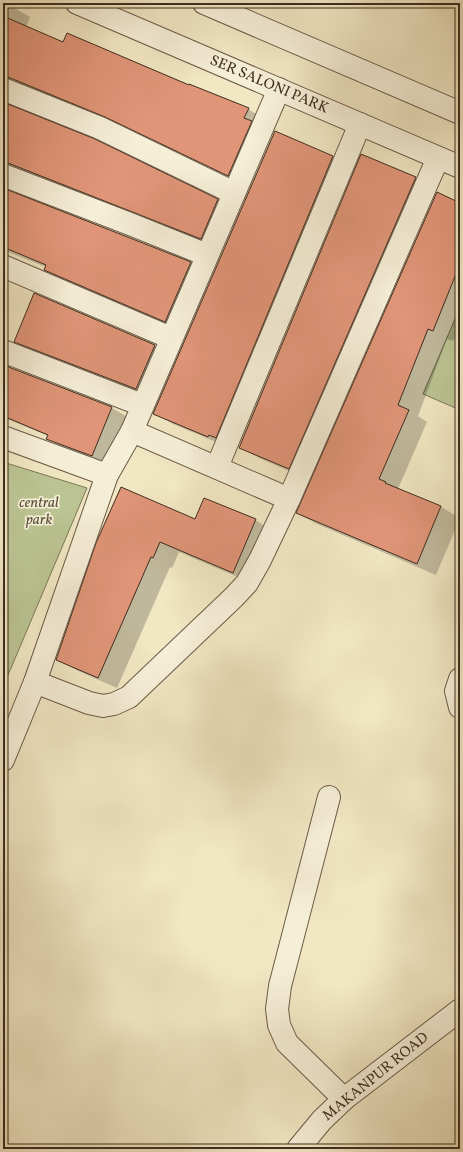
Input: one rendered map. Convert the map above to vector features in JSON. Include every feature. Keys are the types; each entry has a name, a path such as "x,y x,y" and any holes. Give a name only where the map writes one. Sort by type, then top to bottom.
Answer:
{"street":[{"name":"SER SALONI PARK","path":"78,3 460,167"},
{"path":"204,3 460,113"},
{"path":"3,89 100,128 234,193"},
{"path":"3,760 35,682 107,475 132,431 279,89"},
{"path":"217,467 360,124"},
{"path":"35,682 89,703 103,706 114,704 129,697 247,583 260,560 289,499 438,158"},
{"path":"3,175 207,255"},
{"path":"3,266 171,338"},
{"path":"3,351 142,405"},
{"path":"132,431 289,499"},
{"path":"3,437 107,475"},
{"path":"460,679 456,691 460,707"},
{"path":"329,797 280,986 277,1009 279,1025 287,1044 344,1099"},
{"name":"MAKANPUR ROAD","path":"298,1149 322,1120 344,1099 460,1010"}],"green space":[{"path":"460,307 460,410 423,394"},
{"name":"central park","path":"3,462 87,488 3,687"}],"building":[{"path":"3,16 63,42 67,33 189,85 249,108 244,118 252,121 228,176 105,117 8,77 3,77"},
{"path":"3,102 95,139 218,199 201,239 8,163 3,163"},
{"path":"275,131 333,156 216,438 209,435 208,437 153,414"},
{"path":"361,154 416,177 289,469 239,448"},
{"path":"3,188 191,262 165,322 44,270 46,265 3,247"},
{"path":"437,192 460,203 460,264 433,331 428,329 398,405 409,410 379,479 386,482 385,483 441,506 417,564 296,513"},
{"path":"34,293 155,345 136,389 14,342"},
{"path":"6,366 112,407 92,456 46,439 48,435 3,416 3,373"},
{"path":"121,487 195,519 204,498 256,519 233,573 160,542 153,558 151,557 98,678 56,660 96,543"}]}
